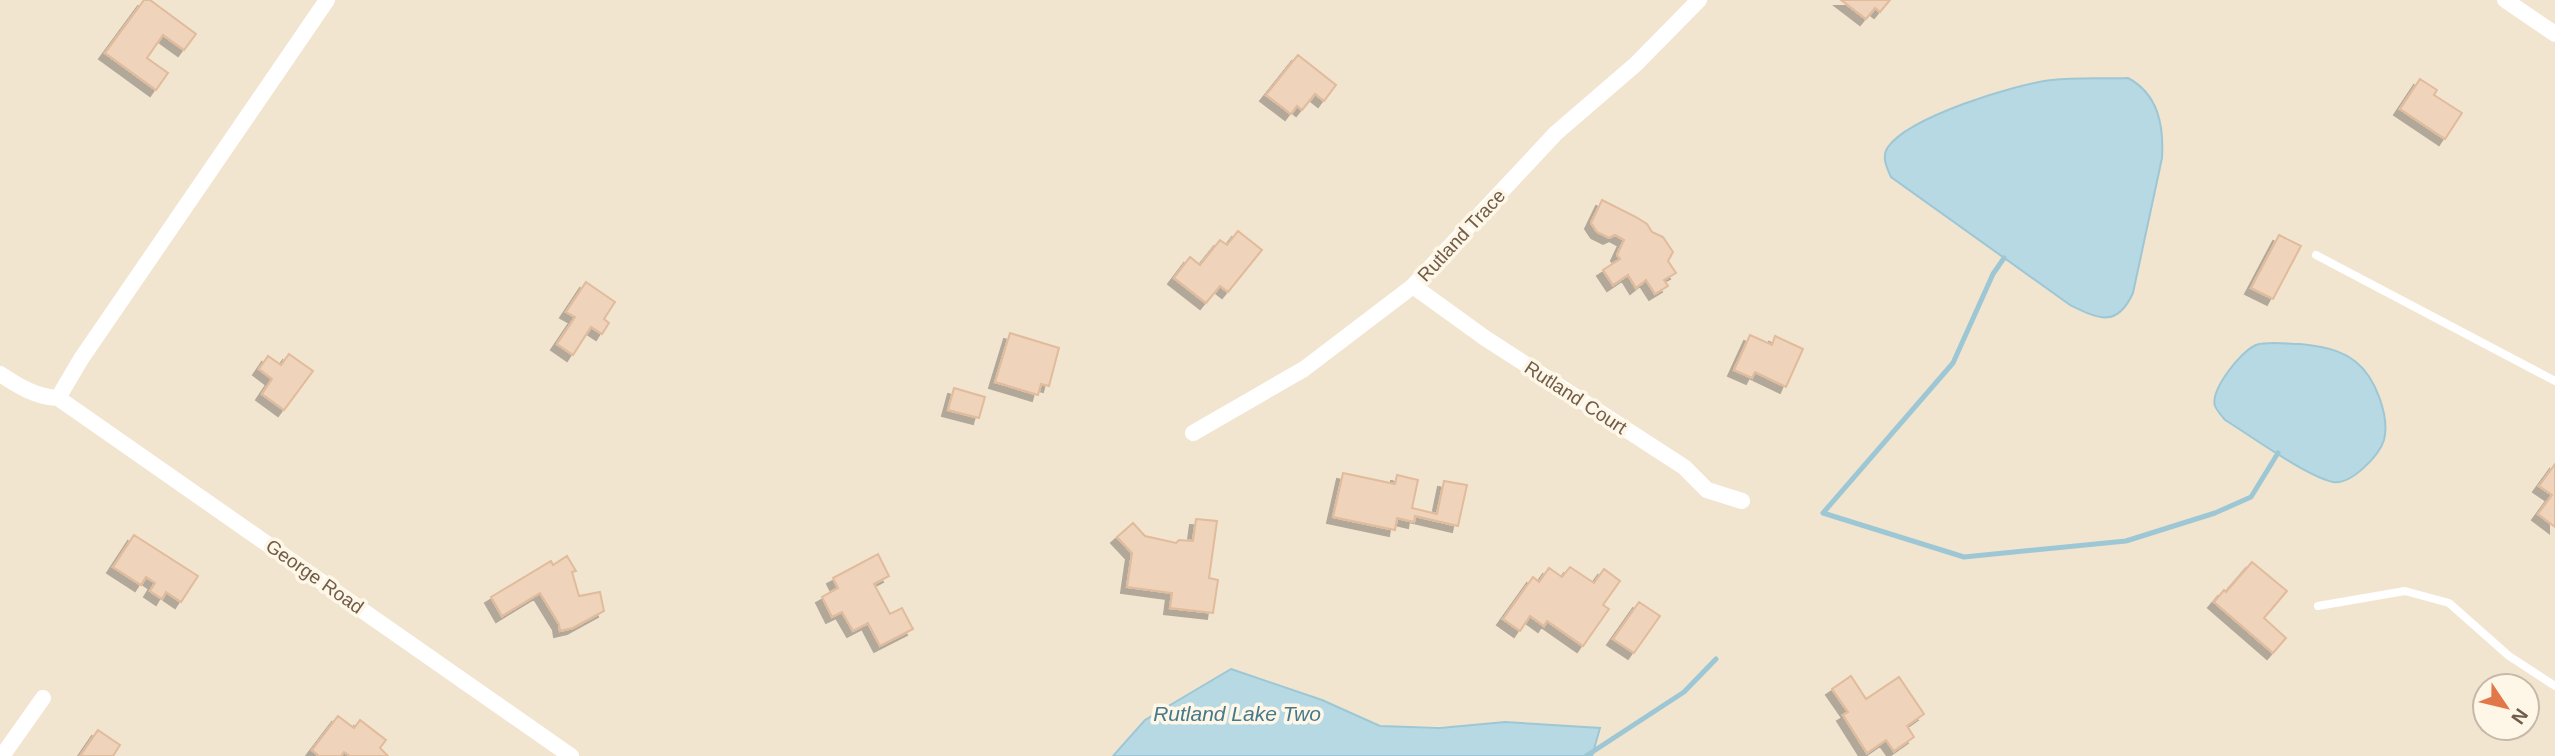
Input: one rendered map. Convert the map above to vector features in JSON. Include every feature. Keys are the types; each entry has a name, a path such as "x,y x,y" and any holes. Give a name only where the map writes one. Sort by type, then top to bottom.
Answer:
{"street":[{"path":"58,398 89,347 327,0"},
{"name":"Rutland Trace","path":"1194,433 1304,369 1413,286 1556,133 1636,64 1699,0"},
{"path":"2505,0 2555,34"},
{"name":"Rutland Court","path":"1413,286 1485,338 1684,467 1707,489 1742,501"},
{"name":"George Road","path":"0,374 43,397 58,398 571,756"},
{"path":"2,756 43,698"}],"lane":[{"path":"2316,255 2555,381"},
{"path":"2318,606 2405,591 2449,603 2509,656 2555,686"}],"shaded area":[{"path":"0,0 2555,0 2555,756 1592,756 1600,728 1380,726 1322,700 1231,669 1146,720 1113,756 0,756"}],"water":[{"path":"2128,78 2146,93 2157,112 2162,134 2162,158 2133,293 2127,304 2114,316 2098,317 2070,305 1891,177 1886,166 1886,151 1900,136 1917,124 1964,104 2014,88 2052,80"},
{"path":"2266,343 2300,344 2337,351 2356,362 2375,387 2383,409 2385,430 2381,447 2356,474 2340,482 2322,478 2294,464 2225,420 2215,406 2217,391 2222,381 2250,349"},
{"name":"Rutland Lake Two","path":"1231,669 1322,700 1380,726 1440,728 1505,722 1600,728 1592,756 1113,756 1145,720"}],"building":[{"path":"144,0 150,0 196,34 184,50 163,35 147,58 168,73 156,90 105,53"},
{"path":"1841,0 1890,0 1880,12 1875,8 1866,19"},
{"path":"1298,55 1336,85 1324,101 1315,94 1302,110 1297,106 1291,114 1266,95"},
{"path":"2420,79 2437,90 2434,95 2462,113 2445,139 2400,109"},
{"path":"1602,200 1636,217 1647,224 1652,232 1663,237 1673,252 1668,261 1676,273 1664,280 1668,286 1655,294 1646,280 1636,288 1628,275 1613,285 1603,270 1620,259 1617,255 1624,240 1615,235 1609,238 1597,232 1591,223"},
{"path":"1238,231 1262,250 1228,292 1220,286 1206,303 1174,278 1190,257 1200,265 1220,240 1227,245"},
{"path":"2279,235 2301,246 2273,299 2251,288"},
{"path":"586,282 615,302 604,319 609,323 602,334 591,327 573,355 557,344 575,317 566,312"},
{"path":"1010,333 1059,348 1049,386 1041,384 1038,395 995,382"},
{"path":"1750,335 1772,345 1775,336 1803,349 1786,387 1755,372 1752,378 1734,370"},
{"path":"289,354 313,371 284,410 262,394 272,379 259,369 268,356 281,365"},
{"path":"954,388 985,397 979,418 948,410"},
{"path":"2555,464 2555,527 2538,514 2552,495 2539,486"},
{"path":"1343,473 1395,484 1397,475 1418,480 1412,508 1437,514 1444,481 1467,485 1458,526 1415,516 1414,522 1397,518 1395,530 1333,517"},
{"path":"1196,519 1217,521 1209,578 1218,580 1213,613 1170,608 1172,593 1127,587 1132,553 1117,537 1133,523 1145,536 1176,543 1179,540 1193,541"},
{"path":"134,535 198,576 181,602 166,592 162,599 150,591 155,583 146,577 141,585 113,567"},
{"path":"878,554 889,576 874,584 890,614 902,608 913,629 880,646 868,623 853,631 842,612 832,617 822,597 838,588 833,578"},
{"path":"567,556 576,571 572,572 579,596 600,592 604,611 573,628 560,631 559,624 540,593 502,616 491,597 551,561 553,565"},
{"path":"2252,562 2287,591 2264,618 2286,638 2273,653 2214,602"},
{"path":"1570,567 1594,583 1604,569 1620,581 1603,605 1609,609 1583,646 1547,621 1544,626 1530,616 1520,631 1503,619 1533,577 1539,582 1549,568 1562,577"},
{"path":"1639,602 1660,616 1634,653 1613,639"},
{"path":"1851,676 1866,699 1899,677 1924,714 1907,726 1914,737 1894,751 1886,740 1867,753 1843,715 1848,712 1832,689"},
{"path":"338,716 354,728 360,720 386,740 380,748 388,756 350,756 344,752 341,756 319,756 312,750"},
{"path":"98,730 120,745 113,756 80,756"}],"waterway":[{"path":"2004,258 1993,274 1953,363 1823,513 1964,557 2126,541 2215,513 2251,497 2278,453"},
{"path":"1586,756 1684,692 1716,659"}]}
